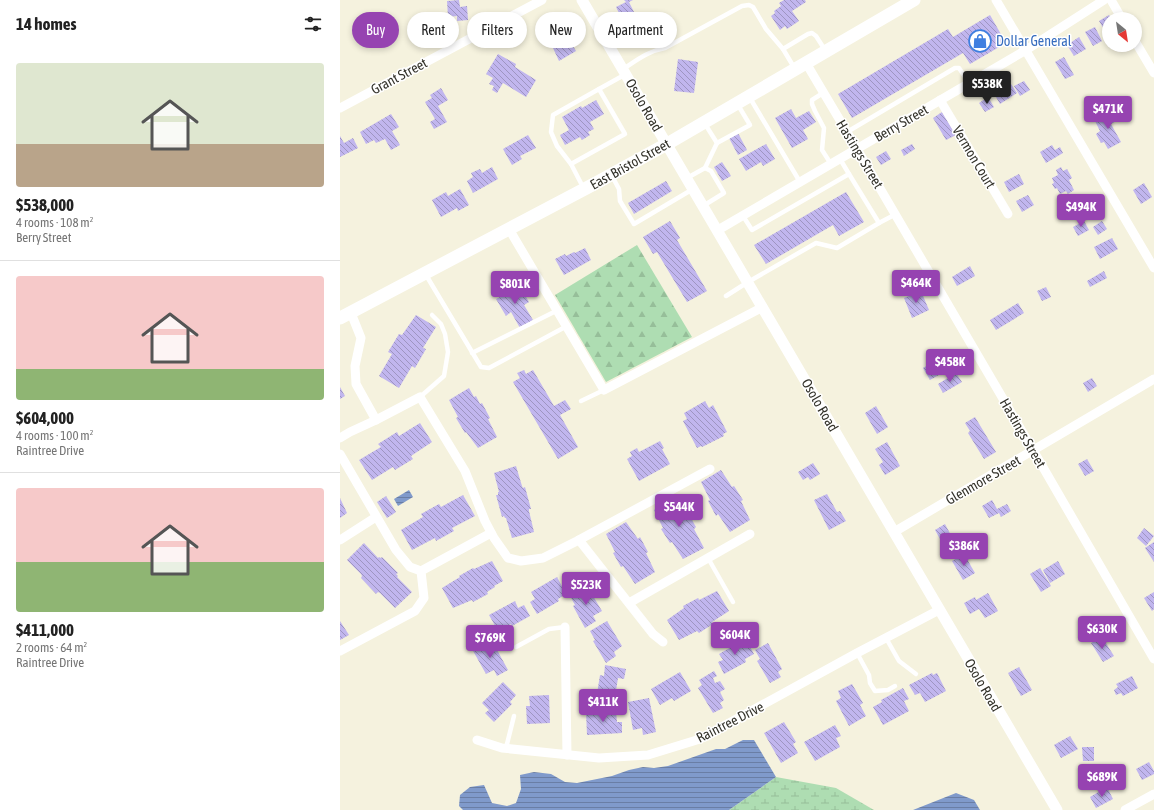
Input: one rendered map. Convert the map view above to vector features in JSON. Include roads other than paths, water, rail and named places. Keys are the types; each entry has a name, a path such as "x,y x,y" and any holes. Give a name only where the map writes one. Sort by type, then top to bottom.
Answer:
{"main road":[{"name":"East Bristol Street","path":"345,315 510,229 667,144 914,0"}],"street":[{"name":"Grant Street","path":"340,108 542,0"},
{"name":"Osolo Road","path":"582,0 718,230 1056,810"},
{"path":"996,0 1154,268"},
{"name":"Berry Street","path":"718,230 1026,50 1104,0"},
{"path":"1111,0 1118,12"},
{"path":"1141,52 1154,74"},
{"name":"Hastings Street","path":"801,66 823,93 857,148 1034,450 1154,660"},
{"name":"Vermon Court","path":"940,100 1008,214"},
{"path":"510,229 604,390 763,307"},
{"path":"345,315 361,338 355,366 356,384 376,420"},
{"name":"Glenmore Street","path":"894,532 1154,379"},
{"path":"340,438 420,397 465,470 491,533 508,558 521,561 543,558 710,469"},
{"path":"340,454 396,550 410,566 421,571"},
{"path":"340,540 376,517"},
{"path":"421,571 491,533"},
{"path":"629,603 750,534"},
{"path":"579,540 653,634 662,642"},
{"path":"340,651 415,611 424,598 421,571"},
{"name":"Raintree Drive","path":"477,740 506,748 599,758 648,755 700,739 939,610"},
{"path":"565,627 567,755"},
{"path":"1125,810 1154,794"}],"lane":[{"path":"584,189 571,164 557,146 551,132 553,115 599,89 624,72 645,54 665,48 742,6 749,5 753,7 766,28 783,49 801,66"},
{"path":"783,49 812,33 816,36 826,52"},
{"path":"847,132 956,68 959,68 969,83"},
{"path":"571,164 625,134 599,89"},
{"path":"823,93 812,100 812,104 824,128 822,150 831,164"},
{"path":"749,96 800,182"},
{"path":"687,178 705,168 716,143 750,125 737,103"},
{"path":"704,122 716,143"},
{"path":"840,159 879,223"},
{"path":"703,206 724,193 711,172 705,168"},
{"path":"612,174 619,189 620,201 634,224 693,189"},
{"path":"743,215 752,230 849,174"},
{"path":"726,296 816,243 837,248 896,214"},
{"path":"425,273 481,367 489,368 567,326"},
{"path":"472,353 558,310"},
{"path":"420,397 444,376 448,352 445,334 441,324 432,315"},
{"path":"581,401 604,390"},
{"path":"708,558 733,602"},
{"path":"516,647 548,629 565,627"},
{"path":"886,638 899,661 916,674"},
{"path":"857,653 869,675 870,683 874,690 888,690 895,686"},
{"path":"506,748 514,716"}],"water":[{"path":"409,490 413,497 398,506 394,499"},
{"path":"743,740 754,740 776,777 729,810 463,810 459,806 460,795 470,787 484,785 492,803 507,806 516,803 521,789 520,775 534,772 551,774 565,782 577,783 612,776 643,767 654,768 668,766 716,749 725,749"},
{"path":"956,793 974,800 980,810 913,810"}],"place":[{"name":"Dollar General","path":"980,41"}]}
